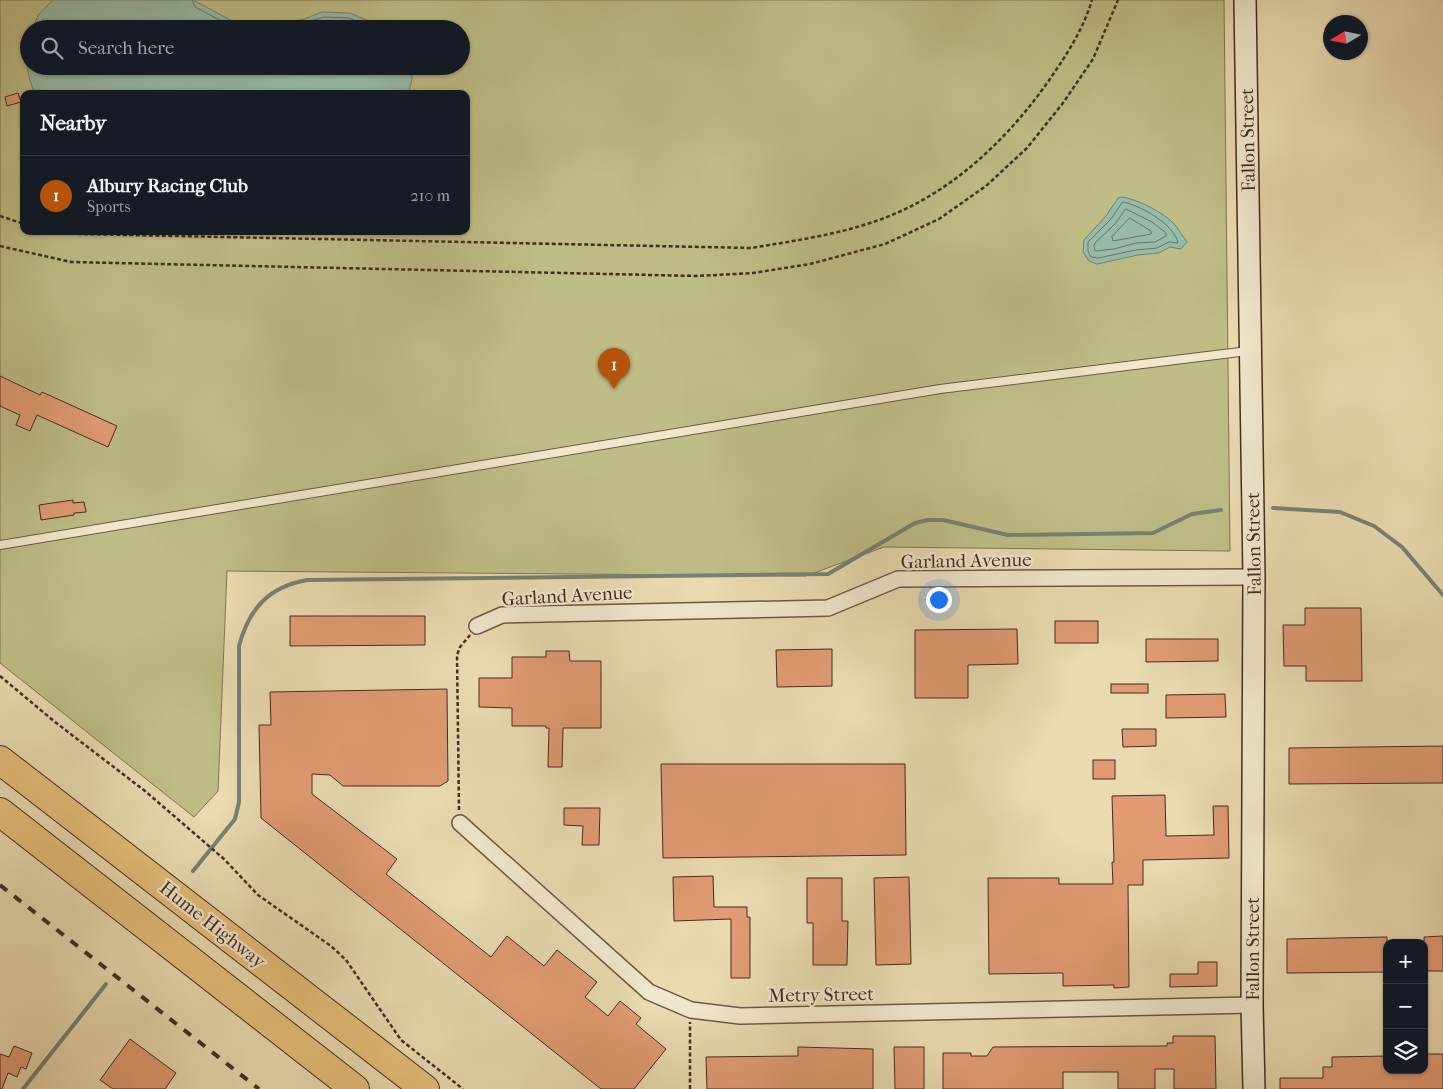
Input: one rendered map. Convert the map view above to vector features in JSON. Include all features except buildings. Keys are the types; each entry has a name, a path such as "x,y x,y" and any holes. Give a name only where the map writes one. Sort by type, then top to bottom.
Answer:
{"highway":[{"name":"Hume Highway","path":"0,760 425,1089"},
{"path":"0,812 355,1089"}],"street":[{"name":"Fallon Street","path":"1245,0 1254,576 1252,1005 1254,1089"},
{"name":"Garland Avenue","path":"477,626 502,615 828,608 898,579 1254,576"},
{"name":"Metry Street","path":"460,823 649,992 691,1010 740,1016 1252,1005"}],"lane":[{"path":"0,544 940,389 1250,351"}],"path":[{"path":"128,235 751,248 805,240 877,221 927,198 971,167 1009,132 1044,88 1072,47 1092,0"},
{"path":"0,246 71,262 697,276 753,273 810,264 885,244 940,219 986,186 1027,148 1063,103 1093,59 1118,0"},
{"path":"0,216 20,223"},
{"path":"460,823 457,655 460,647 477,626"},
{"path":"0,676 54,722 144,791 202,840 224,859 258,895 331,946 346,960 401,1040 463,1089"},
{"path":"689,1034 690,1089"}],"shaded area":[{"path":"0,0 1224,0 1230,551 884,547 806,576 227,571 218,791 194,817 0,663"}],"water":[{"path":"53,0 193,0 230,20 36,20 39,14"},
{"path":"322,12 350,13 366,20 300,20"},
{"path":"29,75 412,75 412,80 409,90 34,90"},
{"path":"1122,197 1158,211 1175,225 1187,242 1181,249 1170,247 1159,253 1138,255 1097,264 1089,261 1083,252 1084,240 1106,216 1118,198"}],"waterway":[{"path":"1273,508 1340,512 1374,526 1402,547 1443,595"},
{"path":"193,871 235,819 239,802 239,646 243,633 248,621 262,602 271,594 293,583 307,580 828,574 915,523 928,520 943,520 1008,535 1153,533 1192,514 1221,510"},
{"path":"23,1089 106,984"}],"railway":[{"path":"0,885 259,1089"}],"place":[{"name":"Albury Racing Club","path":"614,389"}]}
